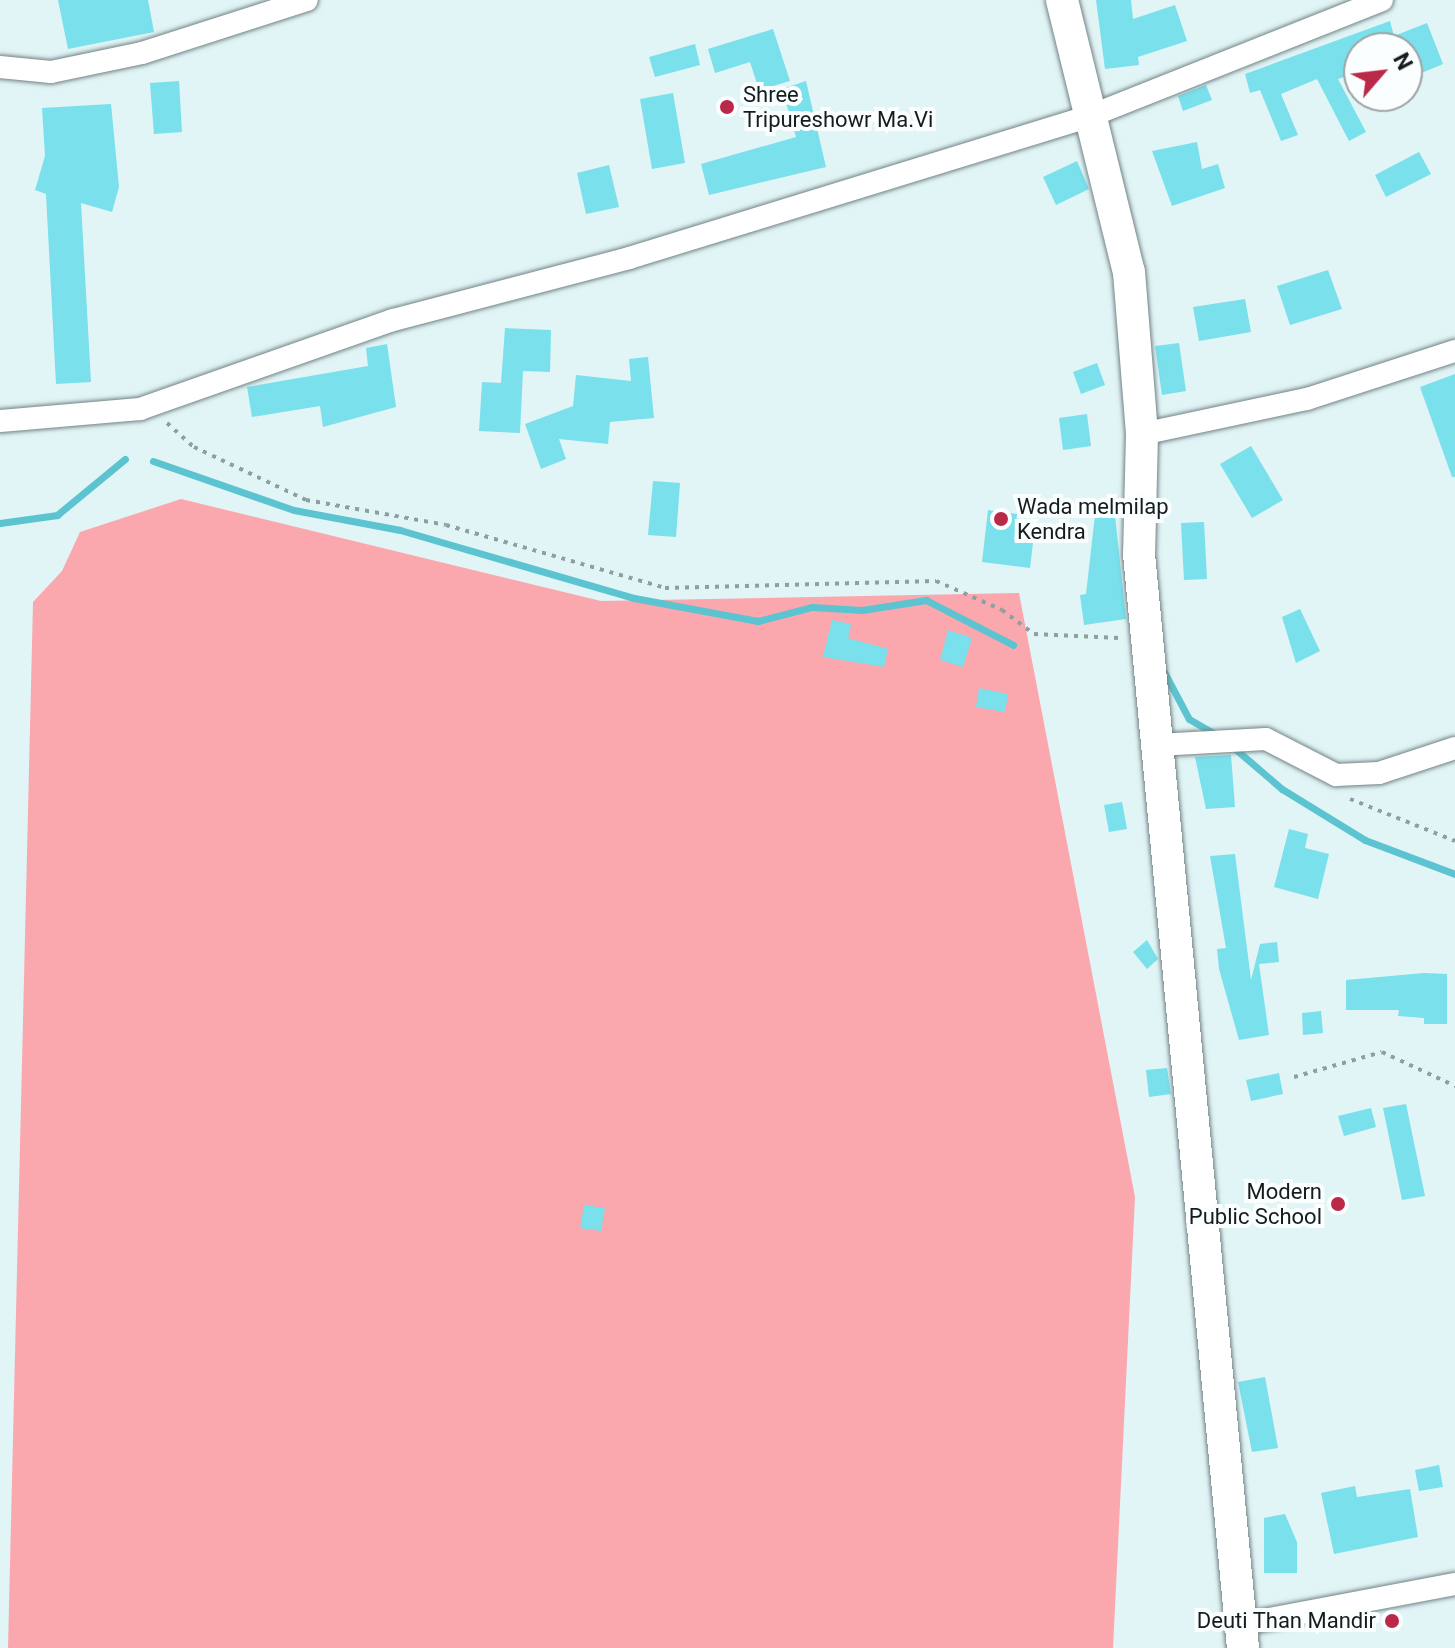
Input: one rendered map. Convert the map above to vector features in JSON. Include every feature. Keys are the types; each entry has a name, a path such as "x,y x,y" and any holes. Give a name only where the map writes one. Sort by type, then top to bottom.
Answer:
{"main road":[{"path":"1062,0 1093,115 1129,272 1142,434 1139,554 1243,1636"}],"street":[{"path":"0,67 51,72 142,53 307,0"},
{"path":"0,421 140,409 393,320 629,258 1093,115 1382,0"},
{"path":"1142,434 1307,399 1455,351"},
{"path":"1157,745 1266,739 1336,775 1379,773 1455,748"},
{"path":"1243,1636 1455,1584"}],"path":[{"path":"163,420 194,447 306,500 446,525 665,588 936,581 1002,610 1034,634 1149,640"},
{"path":"1294,1077 1382,1052 1455,1086"}],"shaded area":[{"path":"181,499 601,601 1019,593 1135,1197 1113,1648 8,1648 33,602 62,571 80,532"}],"building":[{"path":"58,0 148,0 154,32 68,49"},
{"path":"1096,0 1131,0 1133,19 1175,5 1187,41 1138,57 1139,65 1105,69"},
{"path":"1390,21 1393,32 1360,32"},
{"path":"1427,23 1443,64 1423,72 1423,32 1404,32"},
{"path":"773,29 790,81 759,90 750,62 715,73 708,49"},
{"path":"1343,38 1343,77 1338,79 1343,88 1343,112 1355,112 1366,132 1349,141 1317,79 1281,94 1298,135 1281,141 1260,90 1250,93 1245,74"},
{"path":"695,44 700,65 655,77 649,57"},
{"path":"179,81 182,132 154,134 150,83"},
{"path":"806,81 826,167 709,195 701,164 796,137 782,89"},
{"path":"1206,85 1212,100 1183,111 1178,96"},
{"path":"673,93 685,163 652,169 640,99"},
{"path":"111,104 119,187 112,212 81,203 91,382 56,384 46,194 35,190 45,156 42,108"},
{"path":"1197,142 1202,169 1218,164 1225,188 1172,206 1152,151"},
{"path":"1419,152 1431,174 1386,197 1375,175"},
{"path":"1077,161 1089,189 1056,205 1043,177"},
{"path":"609,165 619,207 586,214 577,173"},
{"path":"1328,270 1342,309 1290,325 1277,286"},
{"path":"1245,299 1251,332 1199,341 1193,307"},
{"path":"505,328 551,330 550,372 523,371 520,433 479,431 482,382 501,383"},
{"path":"1179,343 1186,391 1162,395 1155,346"},
{"path":"387,344 396,407 323,427 320,406 252,417 247,387 368,366 366,348"},
{"path":"648,357 654,418 610,422 608,444 559,439 566,459 541,469 525,424 573,406 576,375 631,381 629,359"},
{"path":"1097,363 1105,385 1081,394 1073,372"},
{"path":"1455,374 1455,477 1452,477 1420,387"},
{"path":"1087,414 1091,446 1063,450 1059,418"},
{"path":"1251,446 1283,500 1252,518 1220,464"},
{"path":"653,481 680,483 676,537 648,535"},
{"path":"988,510 1017,514 1014,541 1033,543 1030,568 982,562"},
{"path":"1095,515 1115,515 1126,619 1084,625 1080,595 1086,594"},
{"path":"1204,522 1207,579 1184,580 1181,523"},
{"path":"1300,609 1320,651 1296,663 1282,617"},
{"path":"832,620 851,624 848,638 888,649 884,667 823,657"},
{"path":"948,630 972,638 963,667 940,660"},
{"path":"979,688 1008,694 1005,712 976,707"},
{"path":"1231,755 1235,807 1206,809 1195,757"},
{"path":"1122,802 1127,829 1109,832 1104,805"},
{"path":"1289,829 1308,834 1305,848 1329,854 1318,899 1274,887"},
{"path":"1235,854 1251,980 1260,944 1277,942 1279,962 1259,964 1269,1035 1239,1040 1219,969 1217,949 1226,948 1210,856"},
{"path":"1147,940 1158,959 1147,969 1133,952"},
{"path":"1447,974 1447,1024 1424,1024 1424,1018 1398,1016 1399,1010 1346,1010 1346,980"},
{"path":"1321,1011 1323,1033 1303,1035 1302,1013"},
{"path":"1167,1068 1171,1094 1149,1097 1146,1070"},
{"path":"1279,1073 1283,1094 1251,1101 1246,1080"},
{"path":"1406,1104 1425,1196 1402,1200 1383,1108"},
{"path":"1371,1108 1376,1127 1344,1136 1338,1116"},
{"path":"584,1205 605,1208 601,1231 580,1228"},
{"path":"1265,1377 1278,1448 1252,1452 1238,1382"},
{"path":"1439,1465 1443,1487 1419,1491 1415,1470"},
{"path":"1355,1486 1357,1497 1410,1489 1418,1537 1334,1554 1321,1493"},
{"path":"1285,1514 1297,1542 1297,1573 1264,1573 1264,1518"}],"waterway":[{"path":"0,523 57,515 125,459"},
{"path":"153,461 294,510 400,530 634,598 758,621 812,607 862,610 926,600 1013,645"},
{"path":"1164,672 1189,719 1217,735"},
{"path":"1233,747 1282,789 1365,840 1455,874"}],"place":[{"name":"Shree Tripureshowr Ma.Vi","path":"727,107"},
{"name":"Wada melmilap Kendra","path":"1001,519"},
{"name":"Modern Public School","path":"1338,1204"},
{"name":"Deuti Than Mandir","path":"1392,1621"}]}
